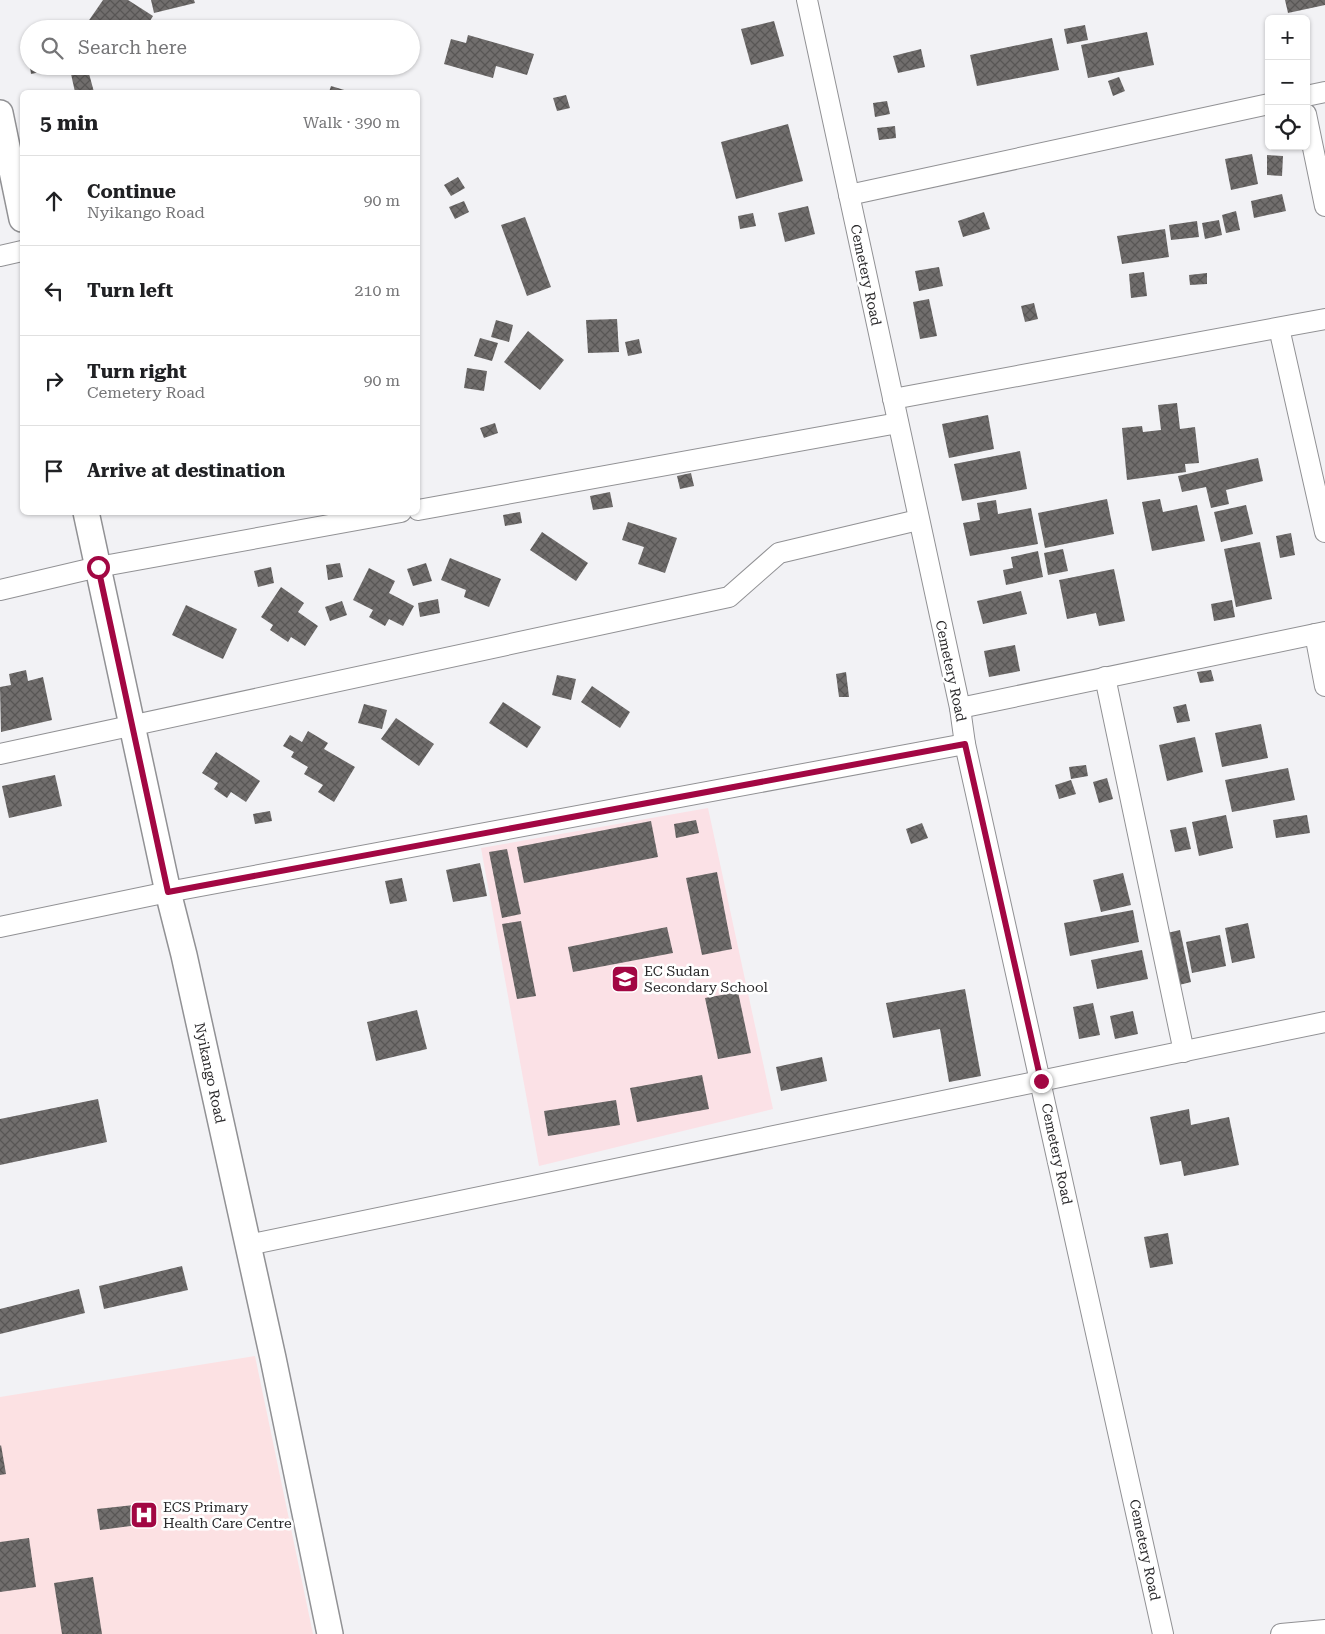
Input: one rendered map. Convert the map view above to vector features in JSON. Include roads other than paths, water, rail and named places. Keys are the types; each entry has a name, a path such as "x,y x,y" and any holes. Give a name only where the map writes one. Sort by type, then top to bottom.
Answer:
{"street":[{"name":"Cemetery Road","path":"807,0 960,708 965,744 1163,1634"},
{"path":"1310,95 1325,92"},
{"path":"849,195 1265,105"},
{"path":"0,113 20,209"},
{"path":"1310,133 1325,206"},
{"path":"0,256 20,251"},
{"path":"893,399 1325,318"},
{"path":"1279,328 1325,532"},
{"path":"420,510 898,423"},
{"name":"Nyikango Road","path":"87,515 168,892 184,954 248,1245 330,1634"},
{"path":"0,590 98,567 384,515"},
{"path":"0,754 132,724 729,598 779,553 918,520"},
{"path":"960,708 1320,633 1325,686"},
{"path":"1105,677 1184,1052"},
{"path":"0,927 168,892 965,744"},
{"path":"248,1245 1325,1022"},
{"path":"1281,1634 1325,1630"}],"place":[{"name":"EC Sudan Secondary School","path":"625,979"},
{"name":"ECS Primary Health Care Centre","path":"144,1515"}]}
